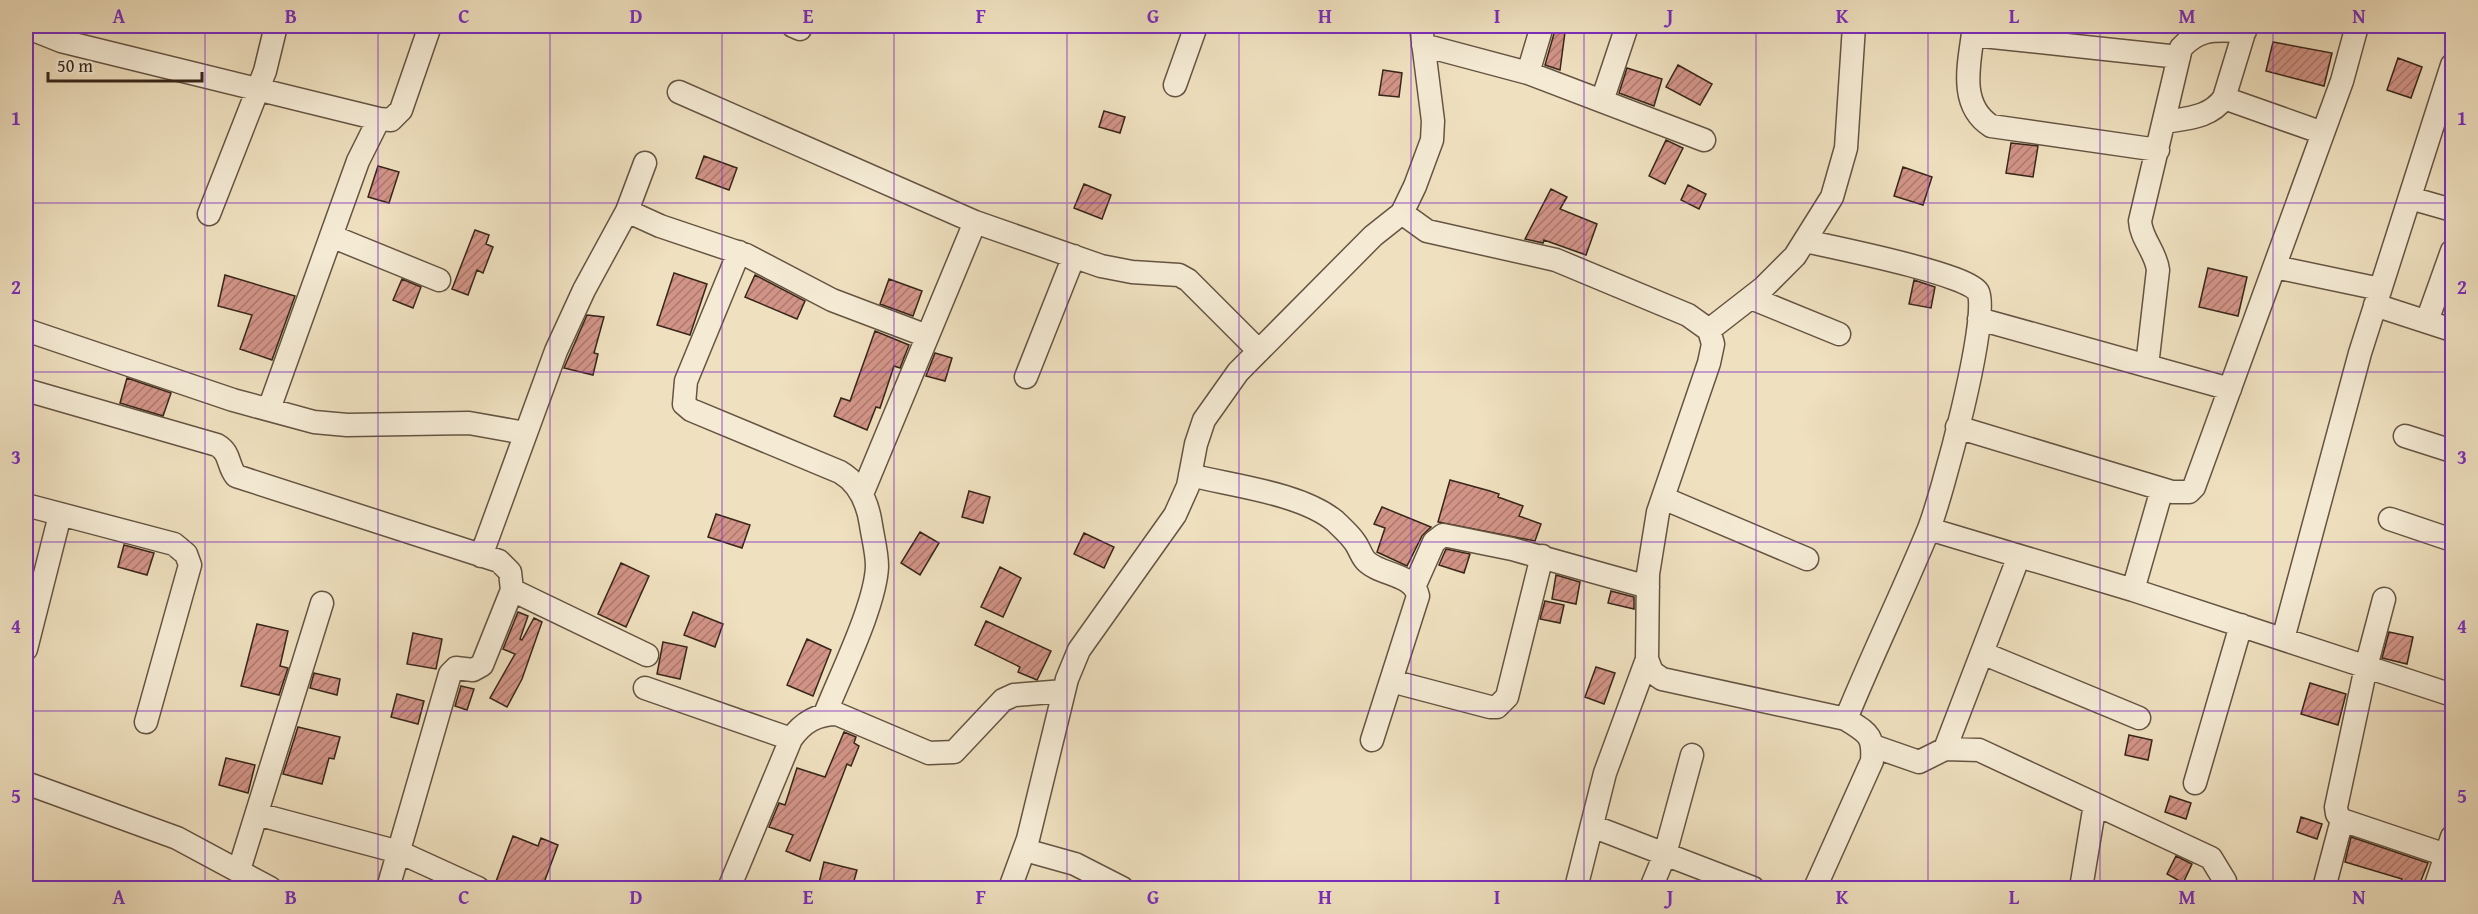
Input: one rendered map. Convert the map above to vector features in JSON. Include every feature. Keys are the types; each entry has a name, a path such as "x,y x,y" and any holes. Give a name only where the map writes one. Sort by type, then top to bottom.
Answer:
{"street":[{"path":"209,214 258,89 276,26"},
{"path":"26,27 61,41 379,119 391,120 401,110 430,26"},
{"path":"1175,85 1196,26"},
{"path":"1528,73 1542,26"},
{"path":"1602,101 1627,26"},
{"path":"1709,330 1751,298 1795,256 1832,197 1846,148 1854,26"},
{"path":"1957,428 2162,489 2183,493 2194,487 2342,81 2357,26"},
{"path":"2148,366 2158,270 2157,258 2141,232 2140,221 2181,48 2191,36 2202,31 2246,28 2224,98 2218,107 2206,115 2165,122"},
{"path":"2158,150 1991,126 1980,119 1969,94 1967,83 1973,30 2179,57"},
{"path":"1010,888 1025,850 1064,691 1079,650 1175,514 1190,476 1196,444 1204,420 1238,372 1373,236 1402,213 1432,140 1433,121 1422,35 1704,140"},
{"path":"2283,639 2378,297 2452,65"},
{"path":"679,92 975,222 1101,266 1132,272 1179,275 1188,280 1259,351"},
{"path":"2224,98 2323,133"},
{"path":"269,410 358,161 379,119"},
{"path":"481,556 560,340 627,211 645,163"},
{"path":"2410,198 2452,210"},
{"path":"627,211 660,226 739,252 832,300 927,336"},
{"path":"1402,213 1427,231 1577,267 1688,315 1709,330 1713,344 1709,363 1663,498 1651,550 1647,659 1605,773 1576,888"},
{"path":"862,494 975,222"},
{"path":"331,236 439,280"},
{"path":"1805,240 1942,274 1969,283 1978,291 1981,304 1971,376 1929,529 1846,718"},
{"path":"2427,321 2452,251"},
{"path":"739,252 686,381 684,404 691,410 840,472 850,478 862,494 870,517 875,556 874,584 825,714"},
{"path":"1026,377 1074,256"},
{"path":"2275,267 2378,297 2427,321 2452,330"},
{"path":"1751,298 1839,334"},
{"path":"1979,319 2230,389"},
{"path":"26,330 269,410 314,422 347,425 469,423 525,433"},
{"path":"26,390 217,445 229,456 232,471 236,476 499,561 510,572 512,590 482,665 473,670 456,668 450,674 388,888"},
{"path":"2405,436 2452,451"},
{"path":"1190,476 1295,501 1316,509 1333,520 1355,542 1366,561 1414,586 1418,596 1372,740"},
{"path":"2133,590 2162,489"},
{"path":"1663,498 1807,559"},
{"path":"26,506 174,544 186,554 190,565 146,722"},
{"path":"26,649 60,515"},
{"path":"2390,519 2452,540"},
{"path":"1929,529 2133,590 2452,695"},
{"path":"1414,586 1434,542 1443,535 1542,556 1648,587"},
{"path":"1391,681 1490,707 1502,704 1508,697 1542,556"},
{"path":"1946,749 2019,556"},
{"path":"512,590 647,655"},
{"path":"2324,888 2342,820 2336,807 2366,667 2384,599"},
{"path":"239,870 322,603"},
{"path":"2195,783 2241,625"},
{"path":"1982,653 2139,718"},
{"path":"1647,659 1652,672 1662,679 1846,718 1869,734 1873,746 1872,761 1815,888"},
{"path":"645,688 791,740"},
{"path":"729,888 791,740 799,728 825,714 847,717 929,753 954,752 1003,700 1014,695 1064,691"},
{"path":"1873,746 1919,762 1946,749 1979,750 2211,858 2230,886"},
{"path":"1652,888 1665,854 1692,755"},
{"path":"26,783 177,838 239,870 262,886"},
{"path":"2081,888 2096,804"},
{"path":"257,814 399,852 478,888"},
{"path":"2342,820 2451,850 2435,888"},
{"path":"1592,826 1753,888"},
{"path":"1025,850 1075,864 1122,888"}],"building":[{"path":"1555,30 1565,32 1560,70 1545,65"},
{"path":"2273,42 2332,53 2324,86 2266,71"},
{"path":"2398,58 2422,67 2411,98 2387,90"},
{"path":"1678,65 1712,84 1700,105 1666,87"},
{"path":"1627,68 1662,79 1654,106 1619,93"},
{"path":"1383,70 1402,73 1399,97 1379,95"},
{"path":"1104,111 1125,117 1120,133 1099,127"},
{"path":"1666,140 1683,148 1665,184 1649,176"},
{"path":"2011,143 2038,146 2033,177 2006,173"},
{"path":"704,156 737,168 729,190 696,178"},
{"path":"378,166 399,172 389,203 368,197"},
{"path":"1903,167 1932,177 1923,205 1894,196"},
{"path":"1084,184 1111,195 1102,219 1074,208"},
{"path":"1688,185 1706,194 1699,209 1681,200"},
{"path":"1551,189 1567,197 1560,209 1597,224 1586,255 1544,240 1543,243 1525,239"},
{"path":"475,230 489,235 486,244 493,247 483,273 477,270 468,295 452,289"},
{"path":"2208,268 2247,277 2238,316 2199,307"},
{"path":"674,273 707,284 690,335 657,325"},
{"path":"225,275 295,296 272,360 240,349 252,315 218,306"},
{"path":"755,275 805,301 797,319 745,297"},
{"path":"402,279 421,287 413,308 393,300"},
{"path":"889,279 922,291 913,316 880,304"},
{"path":"1914,280 1935,287 1931,308 1909,304"},
{"path":"587,315 604,317 594,353 598,354 593,375 564,368"},
{"path":"875,331 909,345 900,368 894,366 880,408 876,407 867,430 834,416 841,398 850,401"},
{"path":"935,353 952,358 945,381 926,376"},
{"path":"127,378 171,393 163,416 120,403"},
{"path":"1450,480 1499,494 1498,497 1523,506 1519,516 1541,524 1535,541 1438,522"},
{"path":"969,491 990,497 983,523 962,517"},
{"path":"1382,507 1431,527 1422,536 1407,566 1377,552 1385,528 1374,524"},
{"path":"716,514 750,525 742,548 708,537"},
{"path":"920,532 939,543 920,575 901,563"},
{"path":"1084,533 1114,547 1104,568 1074,554"},
{"path":"124,545 154,553 147,575 118,567"},
{"path":"1446,549 1470,554 1464,573 1439,565"},
{"path":"621,563 649,576 626,627 598,614"},
{"path":"1000,567 1021,578 1003,617 981,607"},
{"path":"1556,575 1580,582 1576,604 1552,599"},
{"path":"1611,591 1634,597 1634,609 1608,603"},
{"path":"1545,601 1564,605 1560,623 1540,619"},
{"path":"518,612 528,616 520,639 522,640 534,618 542,622 522,679 507,707 490,698 515,654 503,649"},
{"path":"693,612 723,624 715,647 684,635"},
{"path":"986,621 1051,651 1037,680 1018,672 1020,667 975,645"},
{"path":"257,624 288,631 280,666 288,668 279,695 241,686"},
{"path":"2389,632 2413,637 2407,664 2382,658"},
{"path":"413,633 442,639 436,669 407,664"},
{"path":"807,639 831,650 813,696 787,685"},
{"path":"663,642 687,647 680,679 657,674"},
{"path":"1596,667 1615,673 1604,704 1585,697"},
{"path":"314,673 340,679 337,695 310,688"},
{"path":"2310,683 2346,694 2338,725 2301,714"},
{"path":"461,686 474,689 467,710 455,706"},
{"path":"397,694 424,701 418,724 391,717"},
{"path":"298,727 340,737 334,759 329,758 322,784 283,774"},
{"path":"844,732 856,737 854,743 859,746 851,766 847,764 810,861 786,851 793,835 769,827 779,803 785,805 797,768 825,777"},
{"path":"2129,735 2152,740 2148,760 2125,755"},
{"path":"226,758 255,765 248,793 219,785"},
{"path":"2170,796 2191,803 2186,819 2165,812"},
{"path":"2301,817 2322,824 2317,839 2297,832"},
{"path":"513,836 538,846 541,838 558,845 542,888 506,888 495,884"},
{"path":"2351,837 2428,863 2418,888 2400,884 2402,879 2345,862"},
{"path":"2176,856 2192,864 2183,883 2167,874"},
{"path":"824,862 857,870 852,888 819,883"}]}
